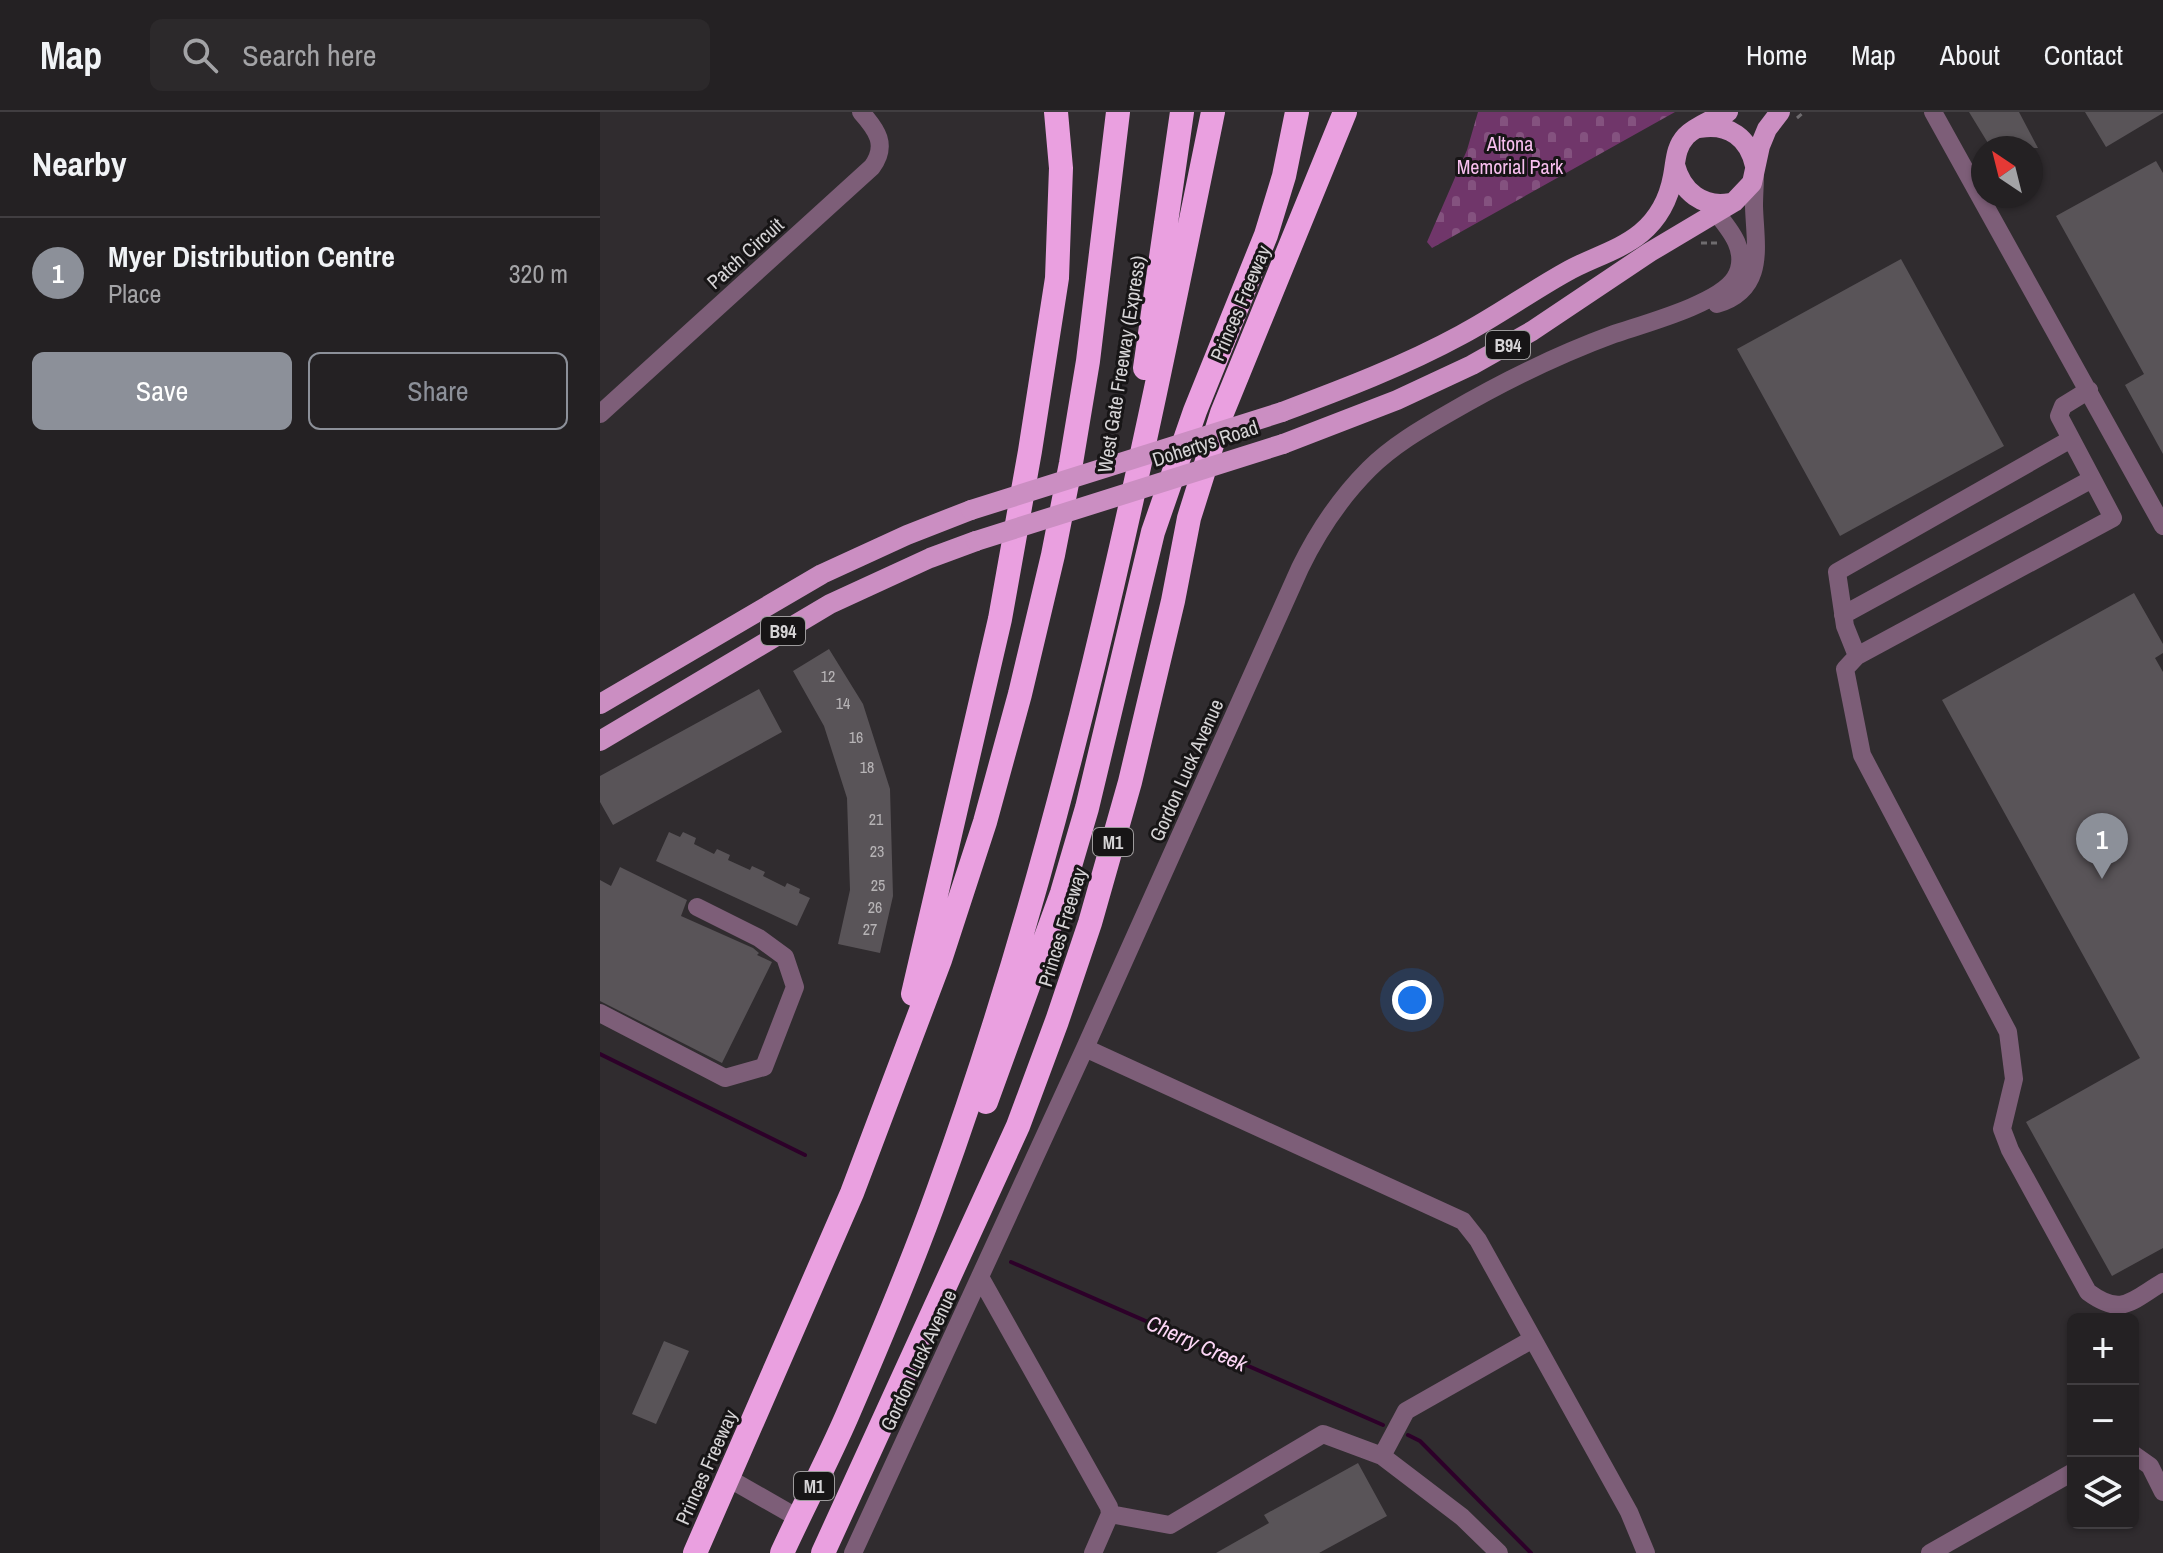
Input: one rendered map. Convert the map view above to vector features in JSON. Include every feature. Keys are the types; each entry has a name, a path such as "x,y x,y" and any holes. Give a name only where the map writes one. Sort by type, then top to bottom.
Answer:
{"highway":[{"path":"852,1193 900,1044 920,967 1000,619 1057,278 1061,168 1056,112"},
{"name":"Princes Freeway","path":"695,1553 852,1193 940,960 985,822 1053,555 1088,361 1118,112"},
{"name":"West Gate Freeway (Express)","path":"1104,623 1182,112"},
{"path":"1104,623 1213,112"},
{"path":"846,1419 964,1159 1062,893 1087,808 1153,532 1195,411 1266,235 1284,176 1297,112"},
{"name":"Princes Freeway","path":"823,1553 1018,1126 1057,1021 1090,923 1130,782 1173,601 1189,518 1217,428 1253,332 1345,112"},
{"name":"Princes Freeway","path":"782,1553 846,1419 938,1194 987,1049 1077,734 1104,623"}],"main road":[{"name":"Dohertys Road","path":"600,704 822,574 895,540 971,510 1282,412 1444,344 1574,267 1633,239 1653,221 1664,205 1680,144 1696,129 1728,112"},
{"name":"Dohertys Road","path":"600,741 830,604 930,558 1283,444 1397,400 1472,365 1532,331 1712,208 1739,199 1750,187 1760,146 1767,129 1780,112"},
{"path":"1696,129 1719,127 1738,135 1752,155 1755,172"},
{"path":"1675,161 1677,173 1686,188 1712,208"}],"street":[{"name":"Patch Circuit","path":"600,414 872,167 881,148 880,137 861,112"},
{"path":"1933,112 2163,526"},
{"name":"Gordon Luck Avenue","path":"853,1553 1317,534 1344,496 1371,467 1399,444 1483,393 1591,343 1683,311 1729,299 1742,289 1752,274 1757,255 1755,172"},
{"name":"Gordon Luck Avenue","path":"1683,311 1720,291 1737,274 1740,260 1738,246 1712,208"},
{"path":"2089,390 2063,406 2059,416 2113,518 1857,656 1845,669 1862,755 2008,1032 2014,1079 2002,1129 2010,1150 2088,1292 2109,1306 2123,1305 2163,1282"},
{"path":"1857,656 1843,615 1837,572 2071,439"},
{"path":"1843,615 2092,479"},
{"path":"600,1013 725,1078 764,1067 795,987 785,957 759,938 697,907"},
{"path":"1085,1048 1463,1221 1478,1240 1629,1512 1646,1553"},
{"path":"980,1277 1098,1485 1110,1514 1093,1553"},
{"path":"1382,1456 1406,1411 1533,1339"},
{"path":"1110,1514 1170,1525 1323,1434 1382,1456 1462,1517 1499,1553"},
{"path":"2137,1457 2150,1466 2163,1492"},
{"path":"1930,1553 2067,1475"},
{"path":"728,1478 798,1518"}],"green space":[{"name":"Altona Memorial Park","path":"1478,112 1675,112 1432,248 1427,242 1467,150"}],"building":[{"path":"1969,112 2019,112 2032,136 1984,136"},
{"path":"2085,112 2163,112 2163,113 2106,147"},
{"path":"2156,161 2163,173 2163,454 2125,385 2144,374 2056,216"},
{"path":"1901,259 2004,446 1840,536 1737,349"},
{"path":"2134,593 2163,644 2163,653 2155,658 2163,672 2163,1248 2112,1276 2026,1122 2140,1058 1942,700"},
{"path":"829,649 863,704 890,789 893,896 880,953 838,944 850,890 847,798 824,726 793,671"},
{"path":"759,689 782,732 613,825 600,802 600,776"},
{"path":"669,832 680,837 683,832 696,838 694,844 714,854 717,849 730,855 728,860 750,870 752,866 765,872 763,876 785,887 787,883 800,889 799,893 810,898 797,926 656,861"},
{"path":"620,867 687,900 681,916 753,948 759,953 757,955 772,962 722,1063 600,1001 600,880 611,886"},
{"path":"664,1341 689,1351 656,1424 632,1414"},
{"path":"1358,1463 1387,1516 1319,1553 1216,1553 1269,1523 1264,1515"}],"waterway":[{"name":"Cherry Creek","path":"600,1054 805,1155"},
{"name":"Cherry Creek","path":"1011,1262 1383,1425"},
{"name":"Cherry Creek","path":"1408,1435 1420,1441 1531,1553"}],"place":[{"name":"Myer Distribution Centre","path":"2102,879"}]}
